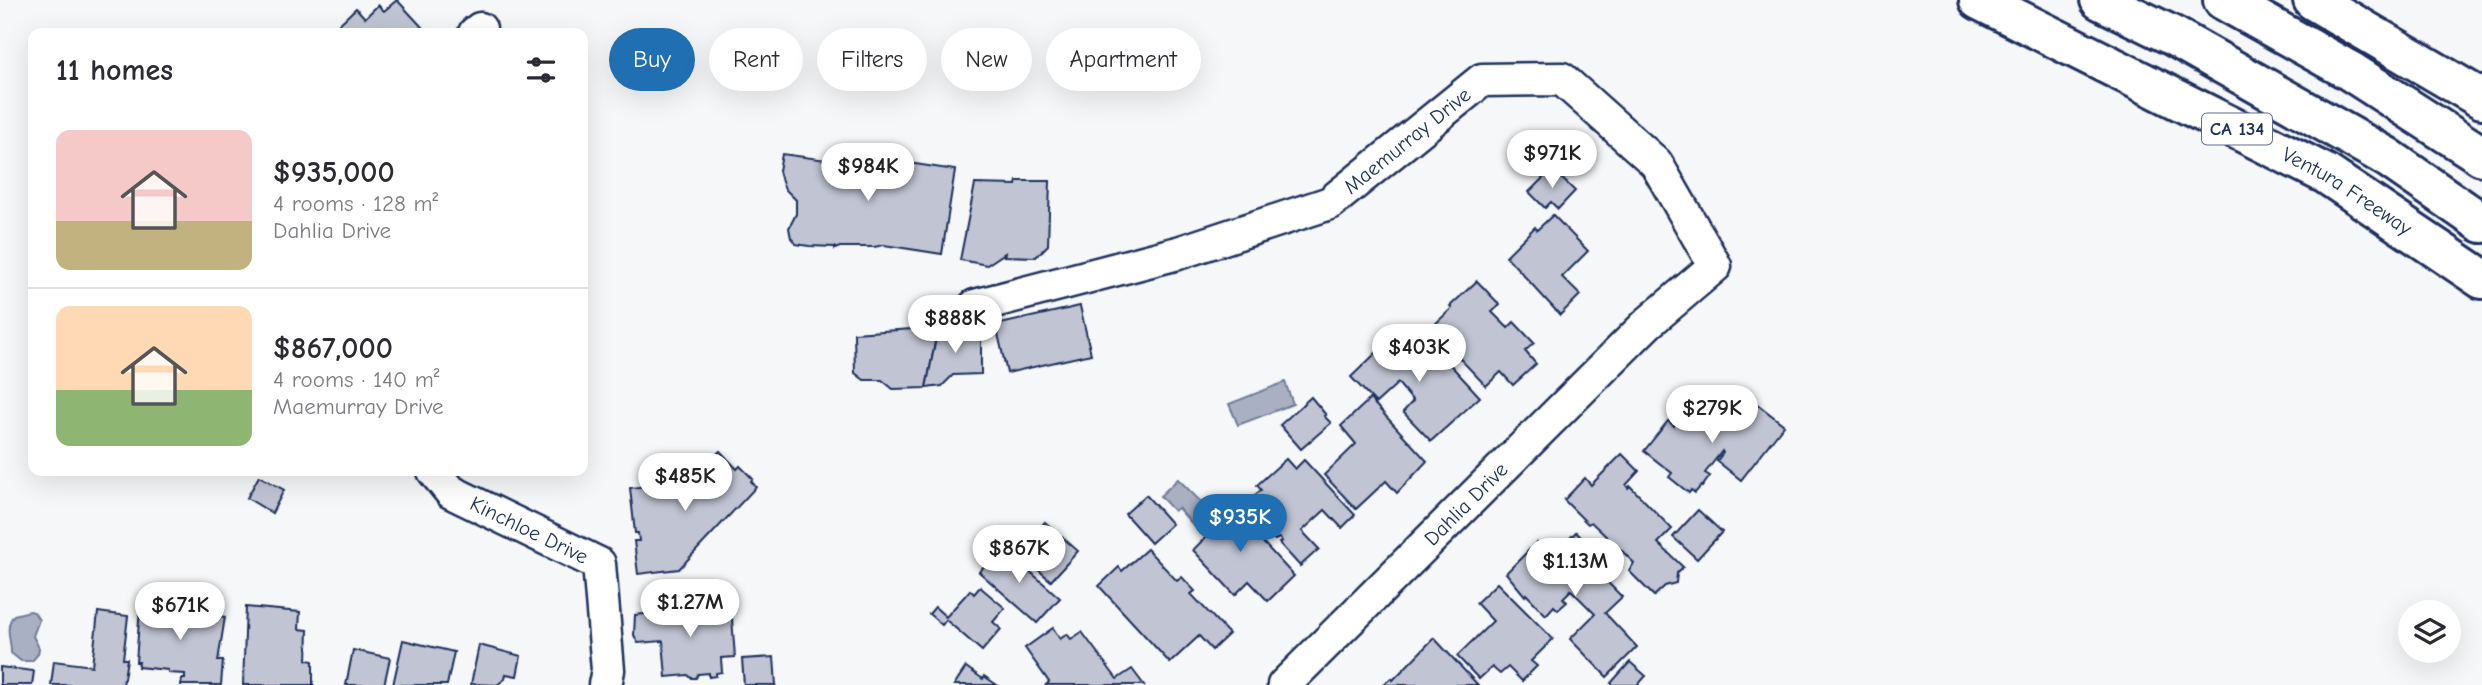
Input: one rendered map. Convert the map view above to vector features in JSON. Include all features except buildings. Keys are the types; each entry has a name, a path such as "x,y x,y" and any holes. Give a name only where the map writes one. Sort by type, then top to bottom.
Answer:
{"highway":[{"name":"Ventura Freeway","path":"1979,0 2326,174 2482,279"},
{"path":"2099,0 2175,37 2387,157 2482,223"},
{"path":"2223,0 2350,71 2482,156"},
{"path":"2313,0 2482,99"}],"street":[{"name":"Maemurray Drive","path":"975,306 1178,253 1330,203 1482,80 1562,79 1656,163 1715,266 1648,323"},
{"name":"Dahlia Drive","path":"1284,685 1648,323"},
{"name":"Kinchloe Drive","path":"438,476 451,492 598,564 608,670 606,685"}],"water":[{"path":"1285,382 1293,404 1238,425 1229,404"},
{"path":"1178,479 1210,511 1194,526 1178,508 1174,511 1160,496"},
{"path":"34,612 39,620 33,636 39,648 38,654 32,661 21,661 11,653 9,624 14,615"}]}
